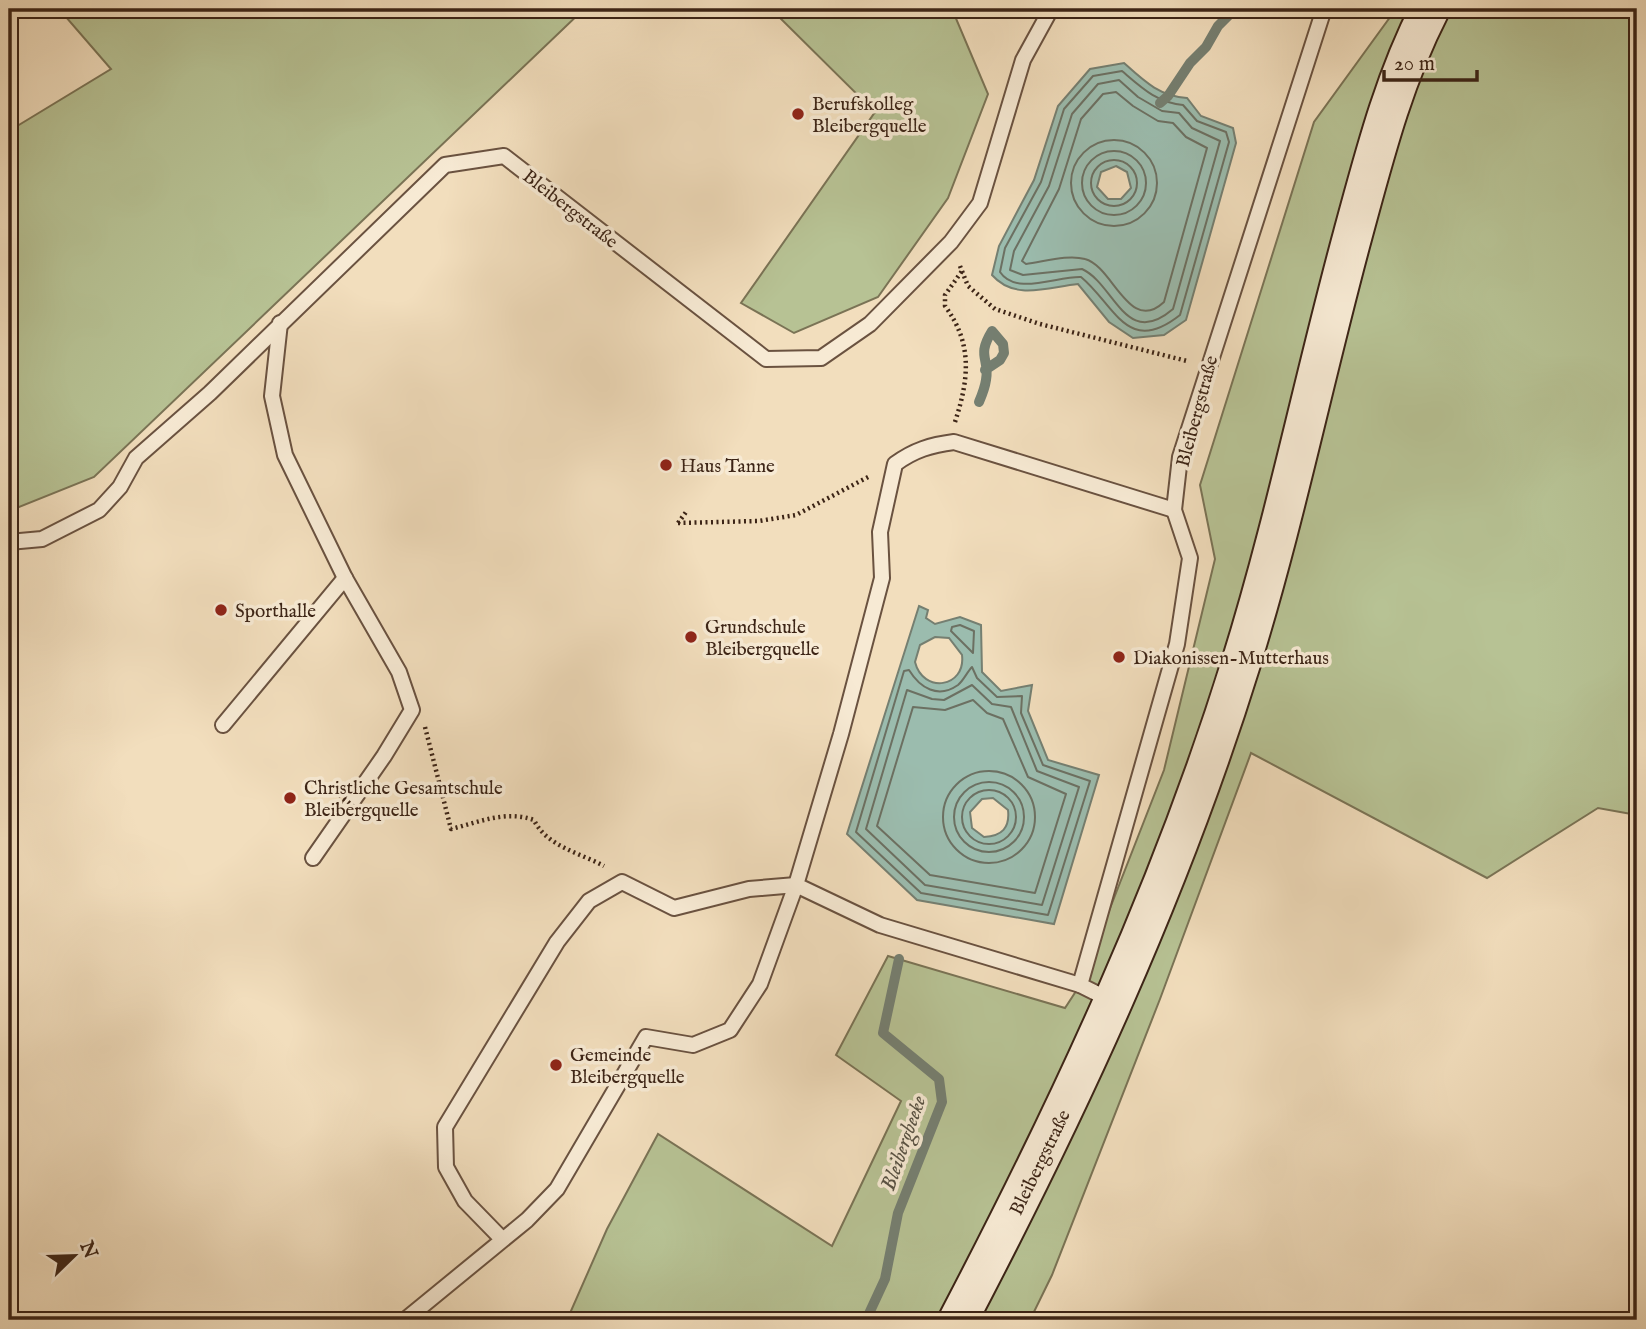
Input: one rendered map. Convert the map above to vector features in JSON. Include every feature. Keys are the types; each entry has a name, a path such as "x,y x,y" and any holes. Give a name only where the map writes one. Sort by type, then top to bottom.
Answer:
{"street":[{"name":"Bleibergstraße","path":"958,1320 1043,1157 1115,1002 1179,841 1241,663 1293,474 1338,287 1382,125 1397,80 1430,9"}],"lane":[{"name":"Bleibergstraße","path":"9,542 42,539 99,510 120,487 136,458 210,393 444,165 504,156 766,359 821,358 870,324 951,242 980,203 1023,60 1051,9"},
{"name":"Bleibergstraße","path":"1080,985 1177,644 1190,558 1174,510 1180,457 1324,9"},
{"path":"281,323 272,396 285,455 345,578 399,672 412,710 384,756 313,858"},
{"path":"405,1320 527,1220 557,1189 646,1037 693,1045 730,1030 760,984 796,885 841,734 882,578 880,531 895,464 910,453 932,445 954,442 1174,510"},
{"path":"223,725 345,578"},
{"path":"502,1239 465,1201 446,1167 445,1127 557,942 589,901 622,882 674,908 749,889 796,885 880,925 1080,985 1115,1002"}],"path":[{"path":"951,242 968,286 995,309 1208,365"},
{"path":"932,445 955,423 966,389 968,363 952,316 945,306 945,295 962,271"},
{"path":"686,512 678,523 759,521 796,515 895,464"},
{"path":"412,710 428,731 451,830 509,815 520,815 534,820 540,833 549,840 604,865"},
{"path":"331,788 370,820"}],"green space":[{"path":"59,9 584,9 94,477 9,511 9,131 111,69"},
{"path":"771,9 952,9 988,94 948,198 878,297 794,333 741,303 875,112"},
{"path":"1396,9 1637,9 1637,815 1598,808 1487,878 1251,753 1160,999 1052,1275 1030,1320 567,1320 607,1229 658,1134 832,1246 901,1101 836,1055 888,956 1065,1008 1080,985 1164,770 1215,559 1200,485 1314,122"}],"water":[{"path":"1124,63 1160,91 1187,98 1201,116 1233,128 1236,143 1186,320 1164,335 1133,338 1109,322 1078,284 1021,290 1001,283 992,275 999,246 1034,180 1058,106 1090,69","holes":["1116,166 1127,172 1131,188 1121,199 1108,199 1097,187 1101,172"]},
{"path":"919,606 928,610 926,618 935,624 960,617 981,625 982,672 1001,691 1032,685 1028,711 1048,760 1099,775 1054,924 917,900 847,834","holes":["935,637 949,638 962,655 957,675 943,683 926,679 915,662 920,645","993,798 1008,810 1008,822 1000,833 984,837 972,828 970,812 982,799"]}],"waterway":[{"path":"1160,103 1168,96 1190,63 1206,47 1218,26 1235,9"},
{"path":"979,402 987,373 986,367 984,352 992,331 1003,344 1004,353 1000,360 985,370"},
{"name":"Bleibergbeeke","path":"866,1320 885,1279 898,1213 942,1102 939,1079 883,1033 899,959"}],"place":[{"name":"Berufskolleg Bleibergquelle","path":"798,114"},
{"name":"Haus Tanne","path":"666,465"},
{"name":"Sporthalle","path":"221,610"},
{"name":"Grundschule Bleibergquelle","path":"691,637"},
{"name":"Diakonissen-Mutterhaus","path":"1119,657"},
{"name":"Christliche Gesamtschule Bleibergquelle","path":"290,798"},
{"name":"Gemeinde Bleibergquelle","path":"556,1065"}]}
